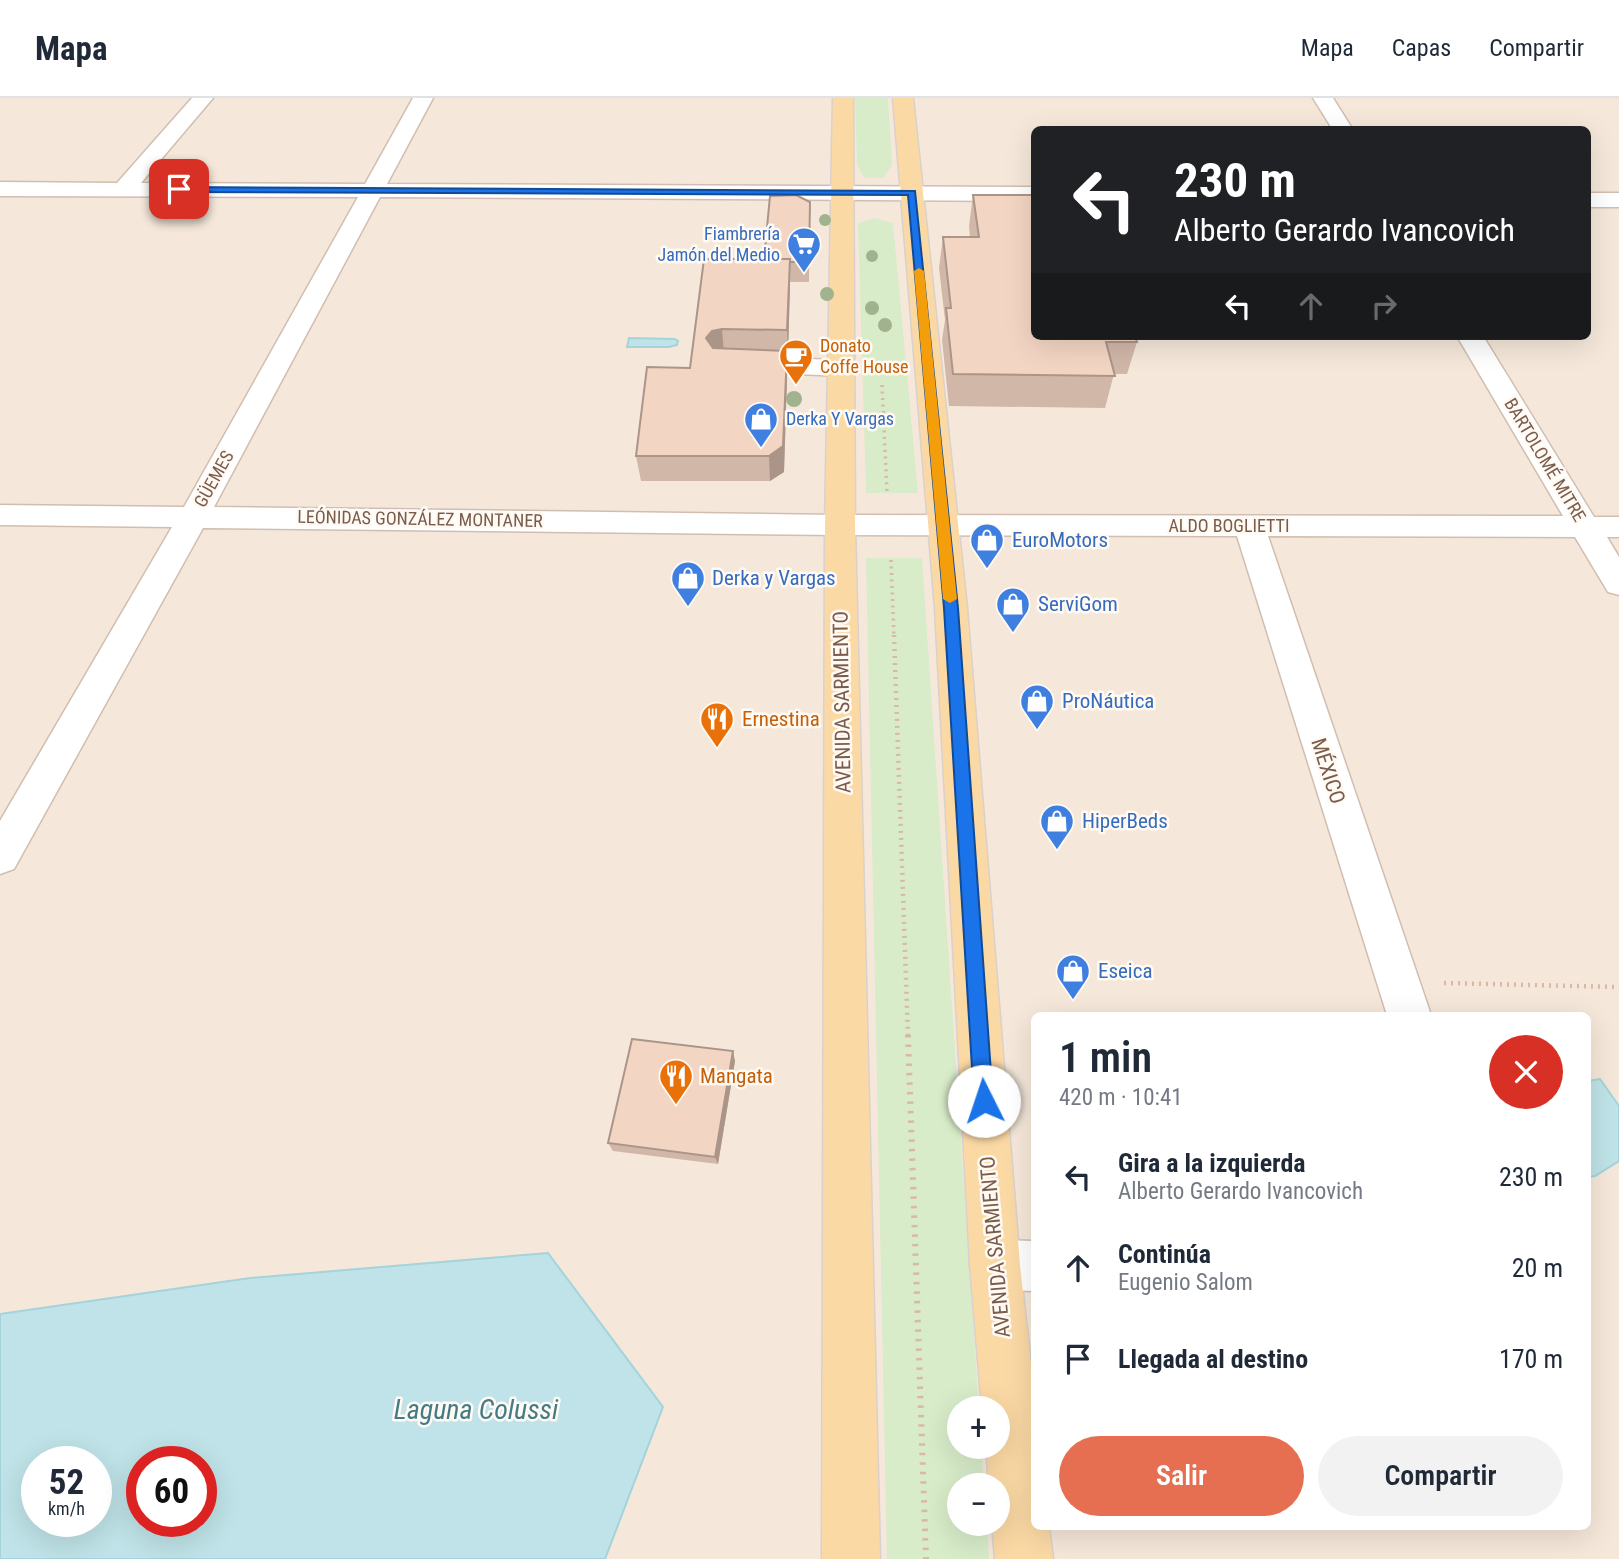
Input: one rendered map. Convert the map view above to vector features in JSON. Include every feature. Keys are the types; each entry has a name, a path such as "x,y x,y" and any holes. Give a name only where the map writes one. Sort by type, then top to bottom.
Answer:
{"main road":[{"name":"AVENIDA SARMIENTO","path":"843,98 845,191 840,525 851,1559"},
{"name":"AVENIDA SARMIENTO","path":"903,98 1015,1266 1024,1559"}],"street":[{"path":"124,189 204,98"},
{"name":"GÜEMES","path":"0,857 194,516 423,98"},
{"path":"1324,98 1341,126"},
{"path":"0,189 1031,194"},
{"path":"1591,200 1619,200"},
{"name":"BARTOLOMÉ MITRE","path":"1472,340 1619,584"},
{"path":"724,365 842,368"},
{"name":"LEÓNIDAS GONZÁLEZ MONTANER","path":"0,515 840,525"},
{"name":"ALDO BOGLIETTI","path":"840,525 1619,527"},
{"name":"MÉXICO","path":"1249,526 1403,999"}],"path":[{"path":"887,493 926,1559"},
{"path":"1403,999 1619,987"}],"shaded area":[{"path":"0,98 1619,98 1619,1559 0,1559"}],"green space":[{"path":"855,98 888,98 892,165 883,178 864,178 857,165"},
{"path":"874,218 893,223 918,493 866,493 858,223"},
{"path":"866,558 922,558 978,1396 947,1396 947,1459 982,1459 983,1473 947,1473 947,1536 988,1536 989,1559 887,1559"}],"water":[{"path":"629,338 678,341 677,345 669,347 627,347"},
{"path":"1600,1079 1619,1106 1619,1161 1591,1176 1591,1080"},
{"name":"Laguna Colussi","path":"548,1253 663,1407 605,1559 0,1559 0,1314 250,1278"}],"building":[{"path":"796,195 810,202 809,262 764,259 770,196"},
{"path":"973,195 1031,195 1031,340 1136,340 1137,342 1106,342 1115,376 953,374 946,308 951,308 943,237 979,237"},
{"path":"704,259 790,259 787,330 722,329 712,331 706,338 713,348 787,351 783,446 769,456 636,456 647,367 690,368"},
{"name":"Mangata","path":"632,1039 733,1051 715,1157 608,1143"}],"slow traffic":[{"path":"919,271 950,599"}],"place":[{"name":"Fiambrería Jamón del Medio","path":"804,274"},
{"name":"Donato Coffe House","path":"796,386"},
{"name":"Derka Y Vargas","path":"761,449"},
{"name":"EuroMotors","path":"987,570"},
{"name":"Derka y Vargas","path":"688,608"},
{"name":"ServiGom","path":"1013,634"},
{"name":"ProNáutica","path":"1037,731"},
{"name":"Ernestina","path":"717,749"},
{"name":"HiperBeds","path":"1057,851"},
{"name":"Eseica","path":"1073,1001"},
{"name":"Mangata","path":"676,1106"}],"route":[{"path":"179,189 912,192 951,608 984,1101"}]}
